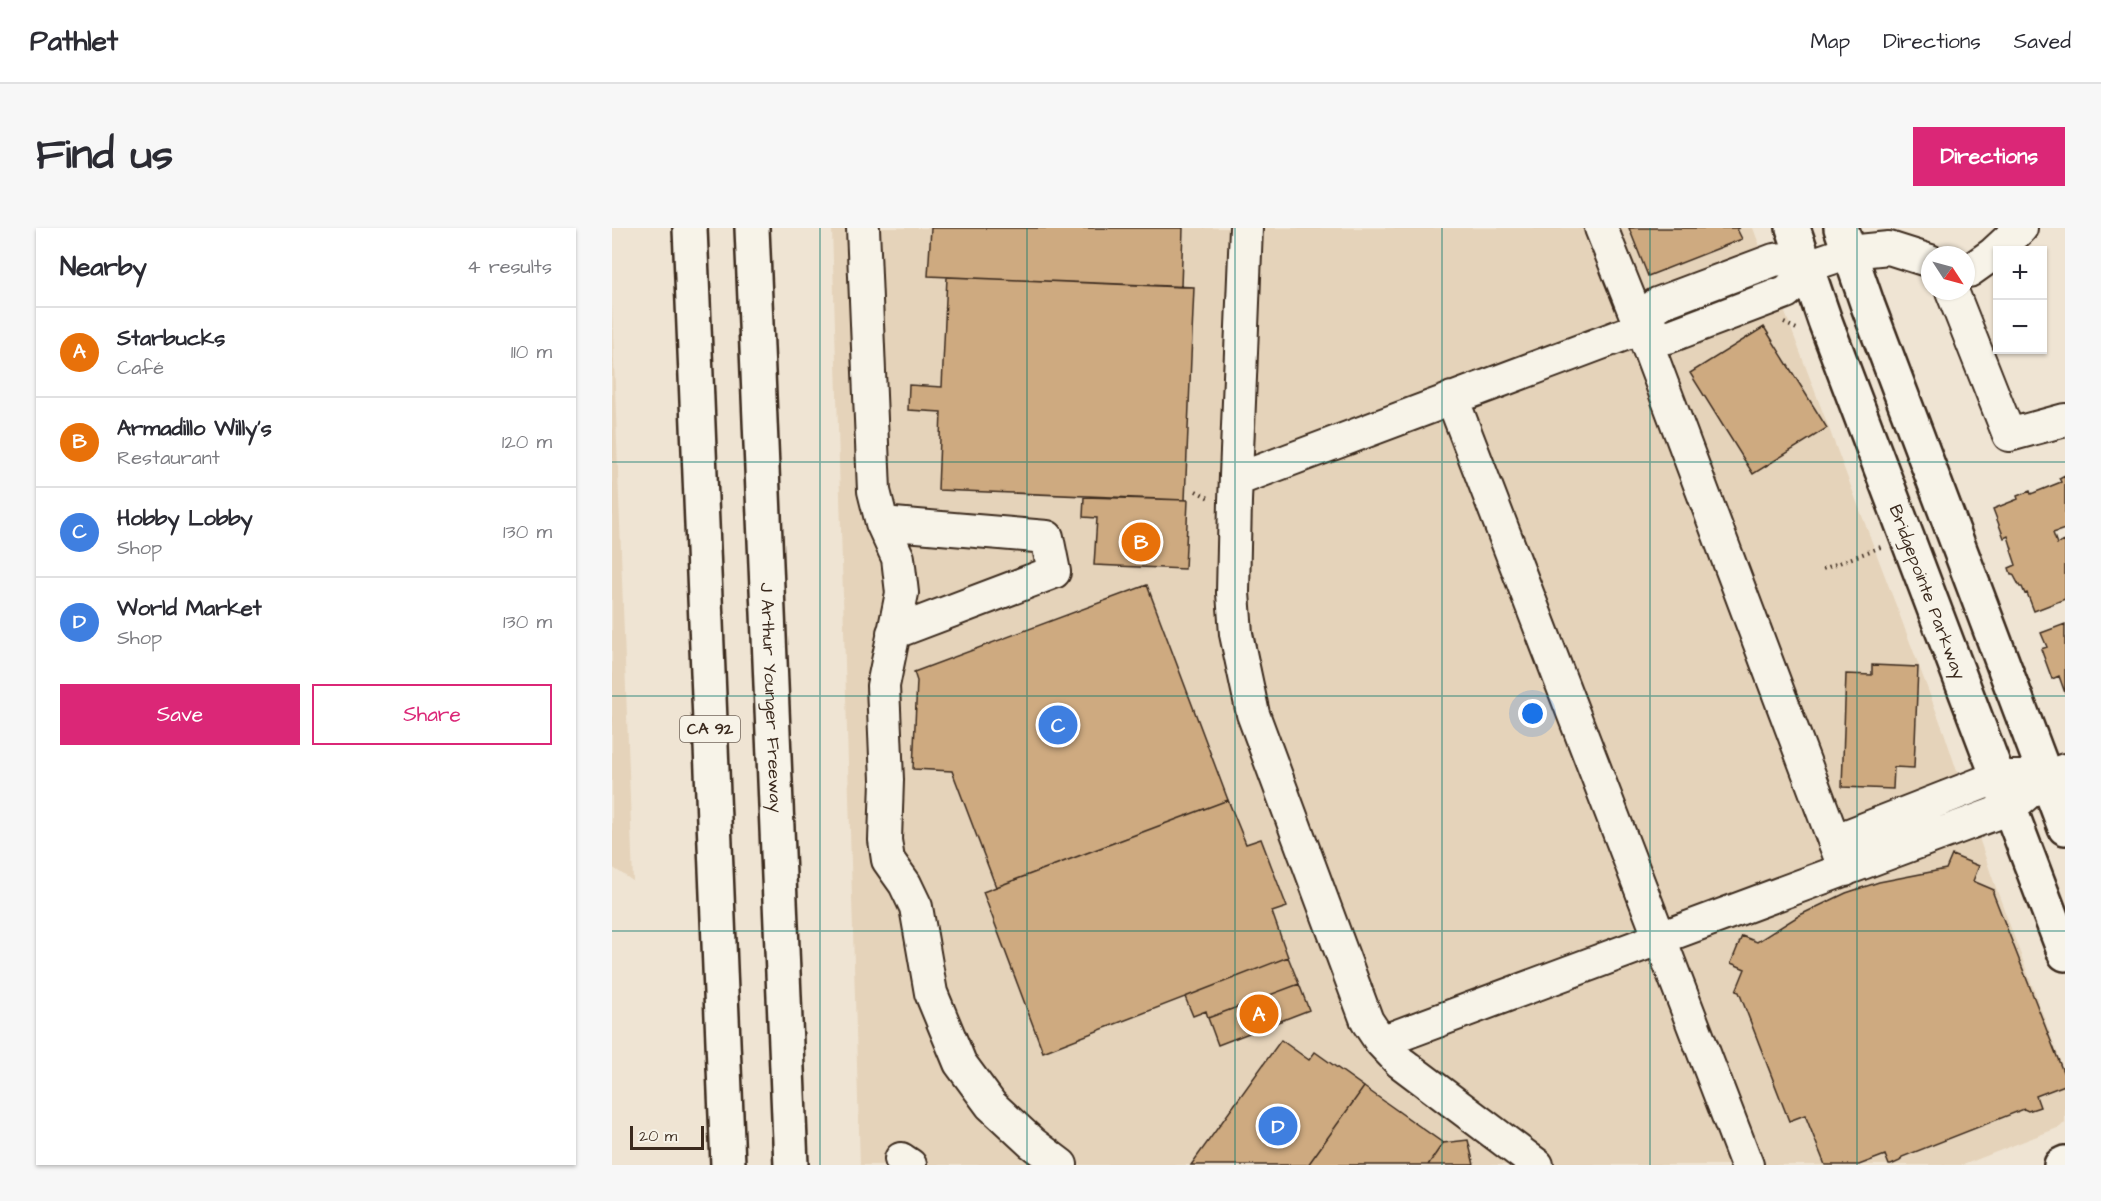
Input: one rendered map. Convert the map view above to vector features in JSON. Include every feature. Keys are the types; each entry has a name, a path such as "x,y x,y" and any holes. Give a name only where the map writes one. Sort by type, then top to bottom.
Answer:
{"main road":[{"path":"684,228 692,293"},
{"name":"CA 92","path":"690,228 728,1165"},
{"name":"J Arthur Younger Freeway","path":"752,228 791,1165"},
{"path":"758,376 766,228"},
{"name":"Bridgepointe Parkway","path":"1793,228 1805,267 2065,954"},
{"path":"1845,240 2055,773 2065,828"},
{"path":"2061,1165 2065,1163"}],"lane":[{"path":"863,228 874,491 882,523 898,558 902,592 883,686 887,780 885,840 888,860 905,884 916,907 931,993 960,1063 991,1105 1032,1143 1061,1165"},
{"path":"1246,228 1233,593 1236,634 1253,714 1367,1021 1381,1042 1400,1062 1537,1165"},
{"path":"1601,228 1641,328 1845,870"},
{"path":"1975,267 1993,254 2021,228"},
{"path":"1236,480 1641,328 1657,304 1774,260 1786,258 1797,261 1805,267 1845,240 1889,248 1921,258"},
{"path":"1956,300 2009,435 2065,420"},
{"path":"1452,398 1747,1165"},
{"path":"882,523 1047,537 1054,572 893,633"},
{"path":"1381,1042 2010,808 2055,773"},
{"path":"1834,840 1998,777 2055,773"}],"path":[{"path":"1823,569 1907,537"}],"shaded area":[{"path":"832,228 1753,228 1944,732 1992,877 2065,1074 2065,1122 2060,1127 1963,1165 860,1165"},
{"path":"612,305 633,881 612,867"}],"building":[{"path":"931,228 1183,228 1181,287 928,276"},
{"path":"1629,228 1740,228 1737,229 1742,239 1648,276"},
{"path":"947,277 1194,287 1185,500 938,490 941,412 908,410 909,385 942,387"},
{"path":"1764,327 1827,428 1753,474 1690,373"},
{"path":"2065,475 2065,529 2053,533 2057,544 2065,541 2065,599 2034,611 2027,593 2025,594 2011,574 2009,568 2016,565 2012,549 2008,536 2004,538 1993,509 2018,499 2017,496 2030,491 2031,494 2061,482 2059,478"},
{"path":"1084,497 1188,500 1185,569 1094,565 1097,518 1083,517"},
{"path":"1147,585 1228,800 996,887 952,771 913,769 917,681 914,672"},
{"path":"2065,624 2065,693 2059,676 2052,679 2041,649 2047,647 2041,633"},
{"path":"1872,665 1918,667 1914,768 1894,767 1893,789 1842,787 1846,674 1872,675"},
{"path":"1228,800 1246,844 1261,839 1287,907 1272,912 1288,957 1043,1052 983,892"},
{"path":"1952,855 1979,866 1973,881 1994,890 1993,893 2065,1077 2065,1085 2036,1096 2040,1107 2028,1111 2024,1109 1902,1157 1900,1161 1891,1165 1885,1155 1859,1165 1825,1165 1805,1115 1789,1121 1739,992 1736,991 1745,969 1731,963 1742,936 1757,942 1800,915 1846,893 1879,882 1946,869"},
{"path":"1288,957 1299,984 1208,1018 1206,1011 1193,1016 1185,997"},
{"path":"1299,984 1309,1010 1218,1045 1208,1018"},
{"path":"1281,1040 1309,1060 1315,1052 1364,1087 1308,1165 1191,1165"},
{"path":"1364,1087 1443,1143 1428,1165 1308,1165"},
{"path":"1468,1140 1474,1165 1428,1165 1443,1143"}],"place":[{"name":"Armadillo Willy's","path":"1141,542"},
{"name":"Hobby Lobby","path":"1058,725"},
{"name":"Starbucks","path":"1259,1014"},
{"name":"World Market","path":"1278,1126"}]}
